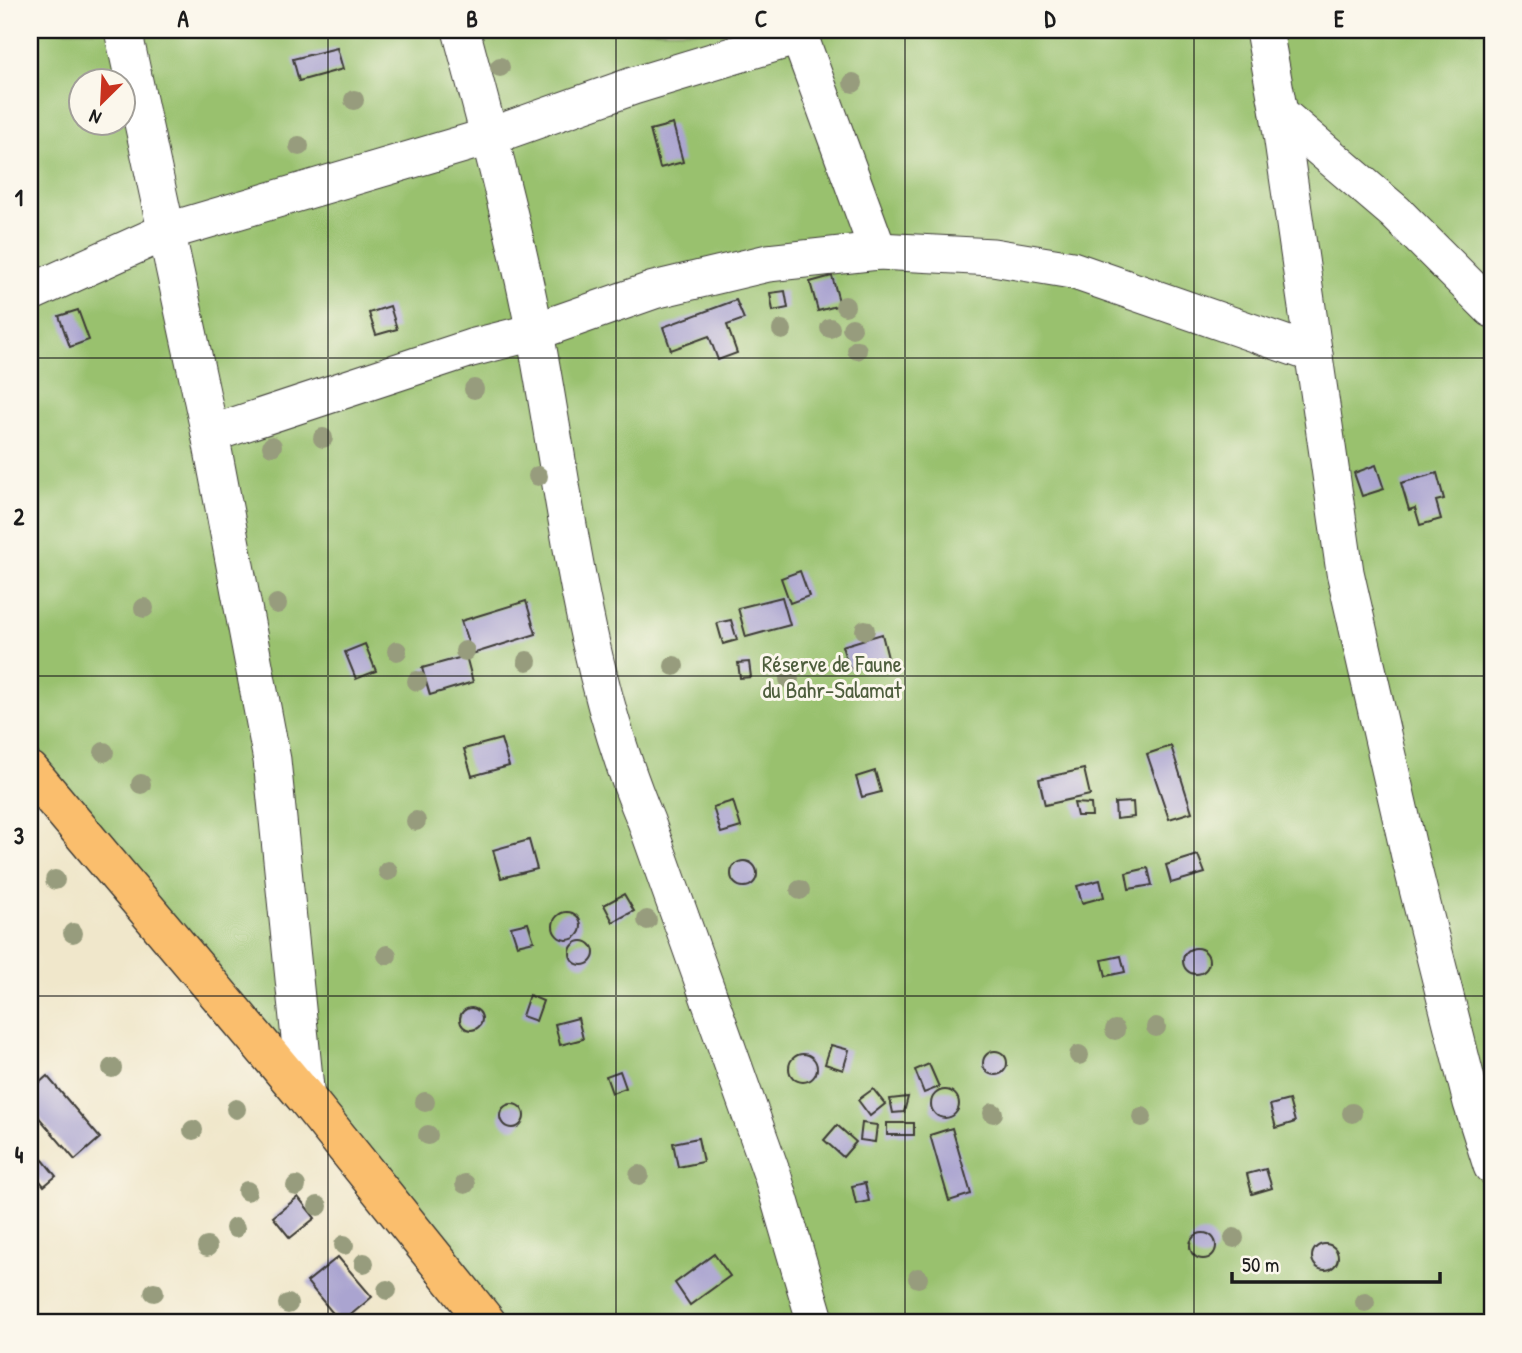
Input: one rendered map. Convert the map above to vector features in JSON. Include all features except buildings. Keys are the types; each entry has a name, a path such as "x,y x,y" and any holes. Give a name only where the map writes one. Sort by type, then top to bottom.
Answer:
{"main road":[{"path":"30,771 306,1098 487,1323"}],"street":[{"path":"123,30 210,435 272,760 306,1098"},
{"path":"461,30 491,136 534,332 583,611 622,765 646,821 772,1177 816,1323"},
{"path":"1264,30 1279,113 1345,572 1412,865 1472,1103 1492,1166"},
{"path":"30,293 165,232 491,136 633,86 798,33 878,251"},
{"path":"1279,113 1395,212 1492,309"},
{"path":"210,435 471,348 534,332 654,290 768,263 878,251 993,257 1072,270 1314,354"}],"green space":[{"name":"Réserve de Faune du Bahr-Salamat","path":"30,30 1492,30 1492,1323 487,1323 30,771"}]}
